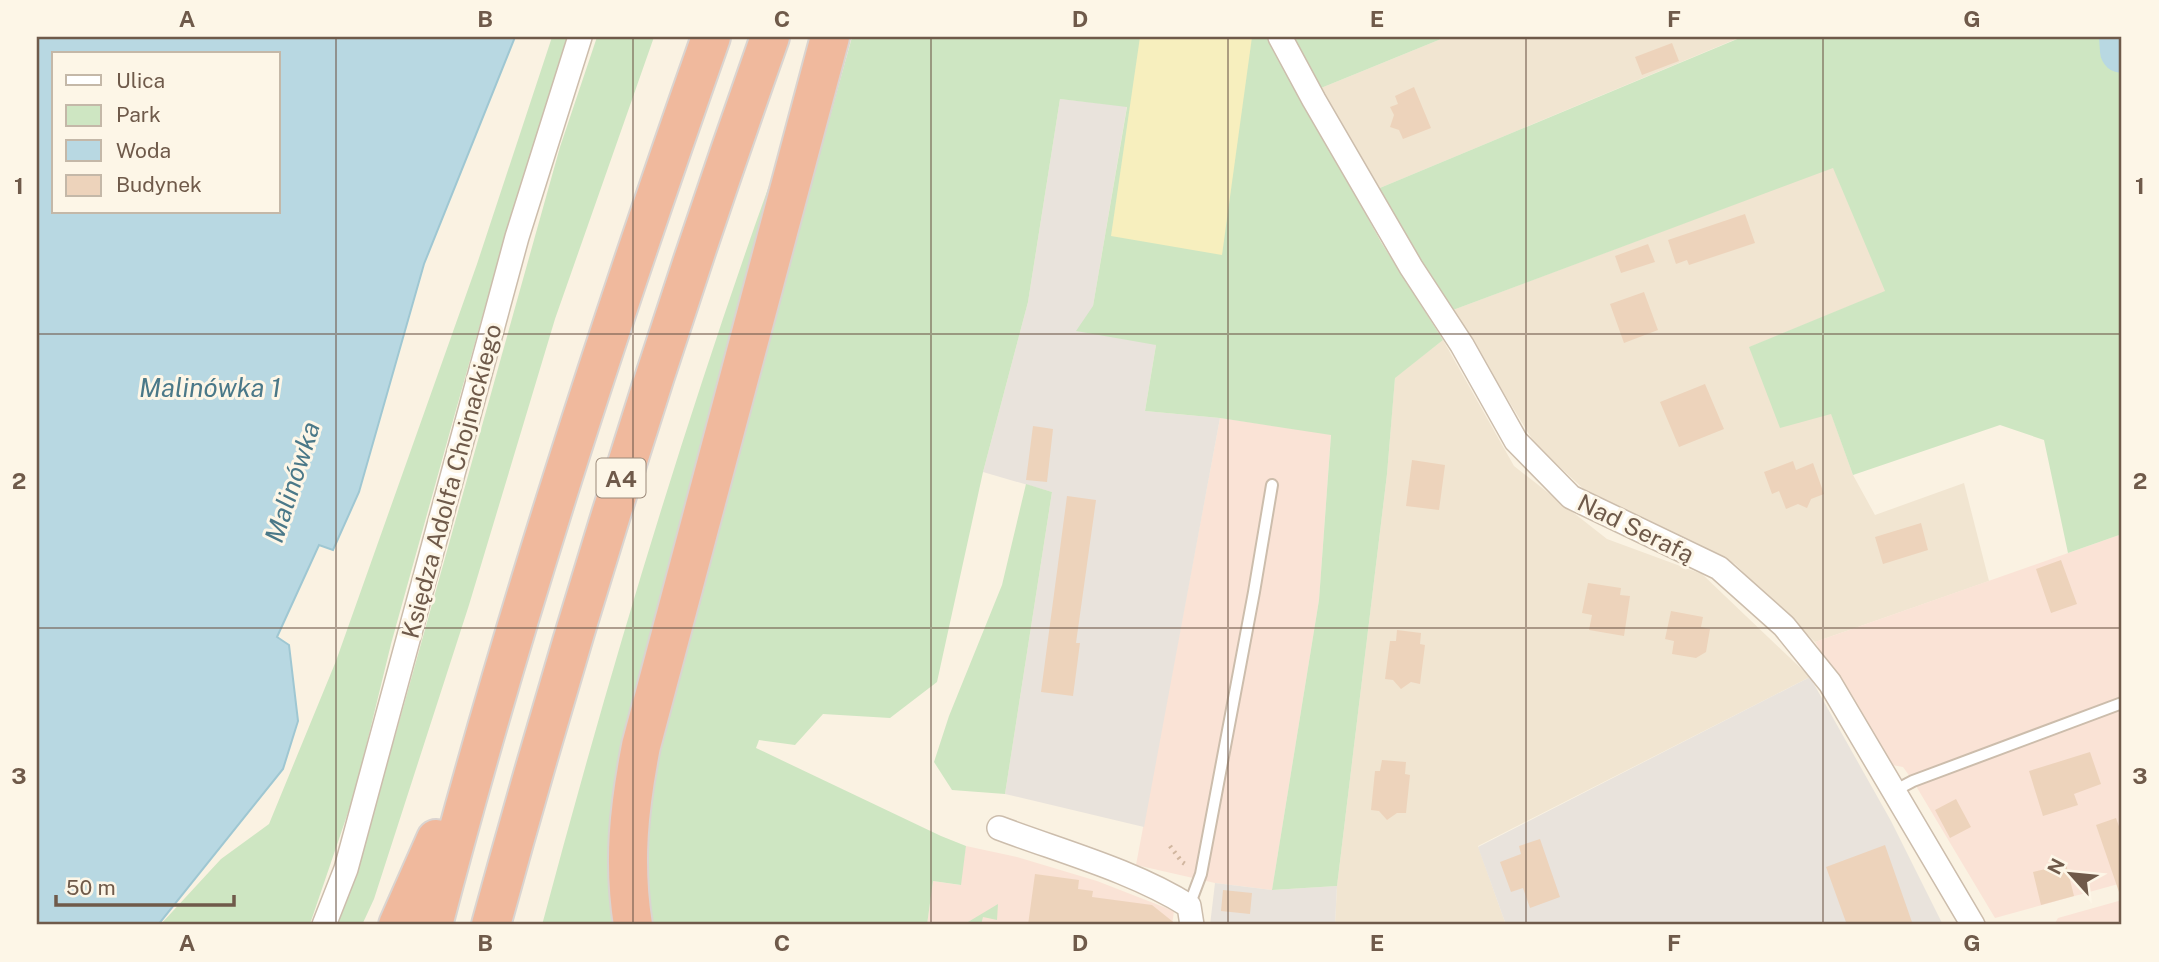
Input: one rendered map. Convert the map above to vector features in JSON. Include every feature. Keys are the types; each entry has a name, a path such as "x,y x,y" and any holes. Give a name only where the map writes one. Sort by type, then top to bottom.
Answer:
{"highway":[{"name":"A4","path":"433,925 496,699 606,340 711,37"},
{"name":"A4","path":"491,925 548,719 630,448 770,37"},
{"path":"633,925 626,862 630,802 641,746 830,37"},
{"path":"398,925 496,699"}],"street":[{"name":"Księdza Adolfa Chojnackiego","path":"324,925 346,869 517,237 580,37"},
{"name":"Nad Serafą","path":"1280,37 1404,256 1462,345 1516,441 1571,498 1719,568 1784,625 1830,683 1973,925"},
{"path":"999,828 1172,895 1190,916"}],"lane":[{"path":"1190,916 1201,874 1272,485"},
{"path":"1894,791 1913,781 2122,702"}],"shaded area":[{"path":"1446,37 1741,37 1375,190 1321,88"},
{"path":"1060,99 1127,106 1093,306 1156,345 1145,411 1220,418 1144,827 1005,794 1052,492 983,472 1028,302"},
{"path":"1833,167 1886,291 1750,347 1831,413 1853,475 1875,515 1964,483 1989,581 1815,642 1735,564 1590,495 1535,444 1453,310"},
{"path":"1443,340 1514,466 1607,539 1702,574 1810,677 1478,846 1506,925 1335,925 1337,886 1387,474 1395,377"},
{"path":"1220,418 1331,434 1319,600 1272,890 1215,883 1136,865"},
{"path":"2122,534 2122,883 1995,918 1913,781 1903,767 1892,765 1815,642"},
{"path":"1810,677 1891,821 1943,925 1506,925 1478,847"},
{"path":"966,846 1017,857 1097,881 1174,911 1172,925 927,925 933,881 960,885"},
{"path":"1215,883 1272,890 1337,886 1335,925 1210,925"},
{"path":"2122,900 2122,925 2054,925 2058,918"}],"green space":[{"path":"552,37 568,37 509,222 391,644 355,792 310,924 160,925 221,859 269,824 336,661 477,264"},
{"path":"597,37 654,37 555,319 469,605 374,899 362,925 337,925 396,733 560,147"},
{"path":"852,37 1269,37 1381,242 1443,340 1395,378 1387,474 1337,886 1272,890 1319,600 1331,435 1220,418 1145,411 1156,345 1076,331 1093,306 1127,107 1060,99 1028,302 983,472 937,682 890,718 823,714 795,745 759,740 756,748 966,846 961,885 933,881 927,925 647,925 640,881 650,769"},
{"path":"1293,37 1446,37 1321,88"},
{"path":"1742,37 2122,37 2122,534 2068,553 2044,440 2000,425 1853,475 1831,414 1780,428 1749,347 1885,291 1833,168 1453,310 1375,190"},
{"path":"784,144 612,816 609,878 614,925 542,925 654,532 717,337"},
{"path":"1026,484 1052,492 1005,794 952,790 934,762 949,716 1002,585"},
{"path":"998,904 997,920 983,917 981,925 963,925"}],"sand":[{"path":"1140,37 1252,37 1222,255 1111,236"}],"water":[{"name":"Malinówka 1","path":"37,37 515,37 424,264 359,492 333,550 319,545 277,637 289,645 298,721 283,769 158,925 37,925"}],"building":[{"path":"1672,43 1679,61 1642,75 1635,57"},
{"path":"1414,87 1431,128 1403,139 1399,130 1390,127 1394,115 1390,107 1398,104 1395,96"},
{"path":"1745,214 1755,243 1689,265 1687,260 1676,264 1668,240"},
{"path":"1648,244 1655,262 1621,273 1615,256"},
{"path":"1644,292 1658,330 1624,343 1610,304"},
{"path":"1705,384 1724,429 1679,447 1660,402"},
{"path":"1033,426 1053,429 1047,482 1026,480"},
{"path":"1412,460 1445,465 1439,510 1406,506"},
{"path":"1793,461 1796,470 1813,463 1824,494 1811,499 1807,508 1798,504 1786,509 1779,491 1772,494 1764,472"},
{"path":"1067,496 1096,500 1076,643 1080,643 1073,696 1041,692"},
{"path":"1921,523 1928,550 1883,564 1875,537"},
{"path":"2061,560 2077,604 2051,613 2036,569"},
{"path":"1588,583 1621,588 1620,595 1630,596 1624,636 1589,630 1592,615 1582,613"},
{"path":"1671,611 1703,617 1701,627 1710,629 1706,652 1696,658 1672,654 1674,641 1665,639"},
{"path":"1397,630 1421,633 1420,644 1425,645 1420,684 1411,682 1401,689 1393,680 1385,679 1390,641 1396,641"},
{"path":"2090,752 2101,784 2074,794 2078,805 2043,816 2029,771"},
{"path":"1382,760 1406,762 1405,774 1410,775 1406,813 1397,813 1387,820 1379,811 1371,810 1375,771 1380,771"},
{"path":"1956,799 1971,827 1950,838 1935,810"},
{"path":"2116,818 2122,835 2122,892 2119,892 2096,825"},
{"path":"1540,839 1560,897 1530,908 1523,888 1511,892 1500,862 1521,854 1519,846"},
{"path":"1885,845 1913,925 1847,925 1826,867"},
{"path":"2066,864 2074,896 2041,905 2033,872"},
{"path":"1035,874 1079,880 1078,889 1093,891 1092,897 1152,905 1177,925 1028,925"},
{"path":"1223,890 1252,893 1250,914 1221,911"}],"waterway":[{"path":"2121,37 2122,51"}],"water label":[{"name":"Malinówka","path":"292,482"}]}
